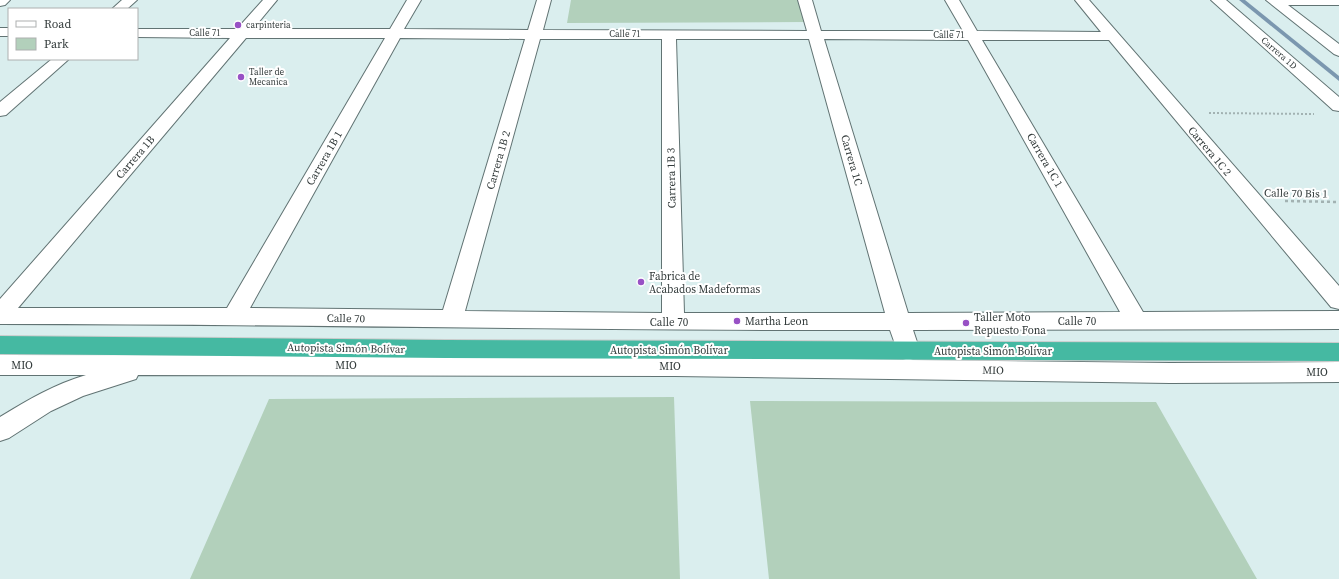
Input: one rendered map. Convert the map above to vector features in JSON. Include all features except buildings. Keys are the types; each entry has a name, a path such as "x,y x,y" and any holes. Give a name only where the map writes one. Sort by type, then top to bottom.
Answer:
{"highway":[{"name":"Autopista Simón Bolívar","path":"0,345 908,351 1339,352"}],"street":[{"path":"120,8 130,0"},
{"name":"Carrera 1B","path":"0,315 270,0"},
{"name":"Carrera 1B 1","path":"234,316 414,0"},
{"name":"Carrera 1B 2","path":"451,320 544,0"},
{"name":"Carrera 1C","path":"805,0 814,35 908,351"},
{"name":"Carrera 1C 1","path":"952,0 1137,321"},
{"name":"Carrera 1C 2","path":"1082,0 1339,301"},
{"name":"Carrera 1D","path":"1218,0 1339,106"},
{"path":"1274,1 1339,2"},
{"path":"1274,1 1339,51"},
{"name":"Calle 71","path":"138,33 1114,36"},
{"name":"Carrera 1B 3","path":"668,34 673,322"},
{"path":"0,111 60,60"},
{"name":"Calle 70","path":"0,315 234,316 673,322 899,320 1339,320"},
{"name":"MIO","path":"0,365 667,366 1170,372 1339,372"},
{"path":"0,430 42,404 75,388 149,366"}],"path":[{"path":"1178,112 1318,114"},
{"name":"Calle 70 Bis 1","path":"1252,200 1339,202"}],"green space":[{"path":"571,0 800,0 807,22 567,23"},
{"path":"674,397 680,579 190,579 269,399"},
{"path":"750,401 1156,402 1257,579 769,579"}],"waterway":[{"path":"1242,0 1339,79"}],"place":[{"name":"carpinteria","path":"238,25"},
{"name":"Taller de Mecanica","path":"241,77"},
{"name":"Fabrica de Acabados Madeformas","path":"641,282"},
{"name":"Martha Leon","path":"737,321"},
{"name":"Taller Moto Repuesto Fona","path":"966,323"}]}
